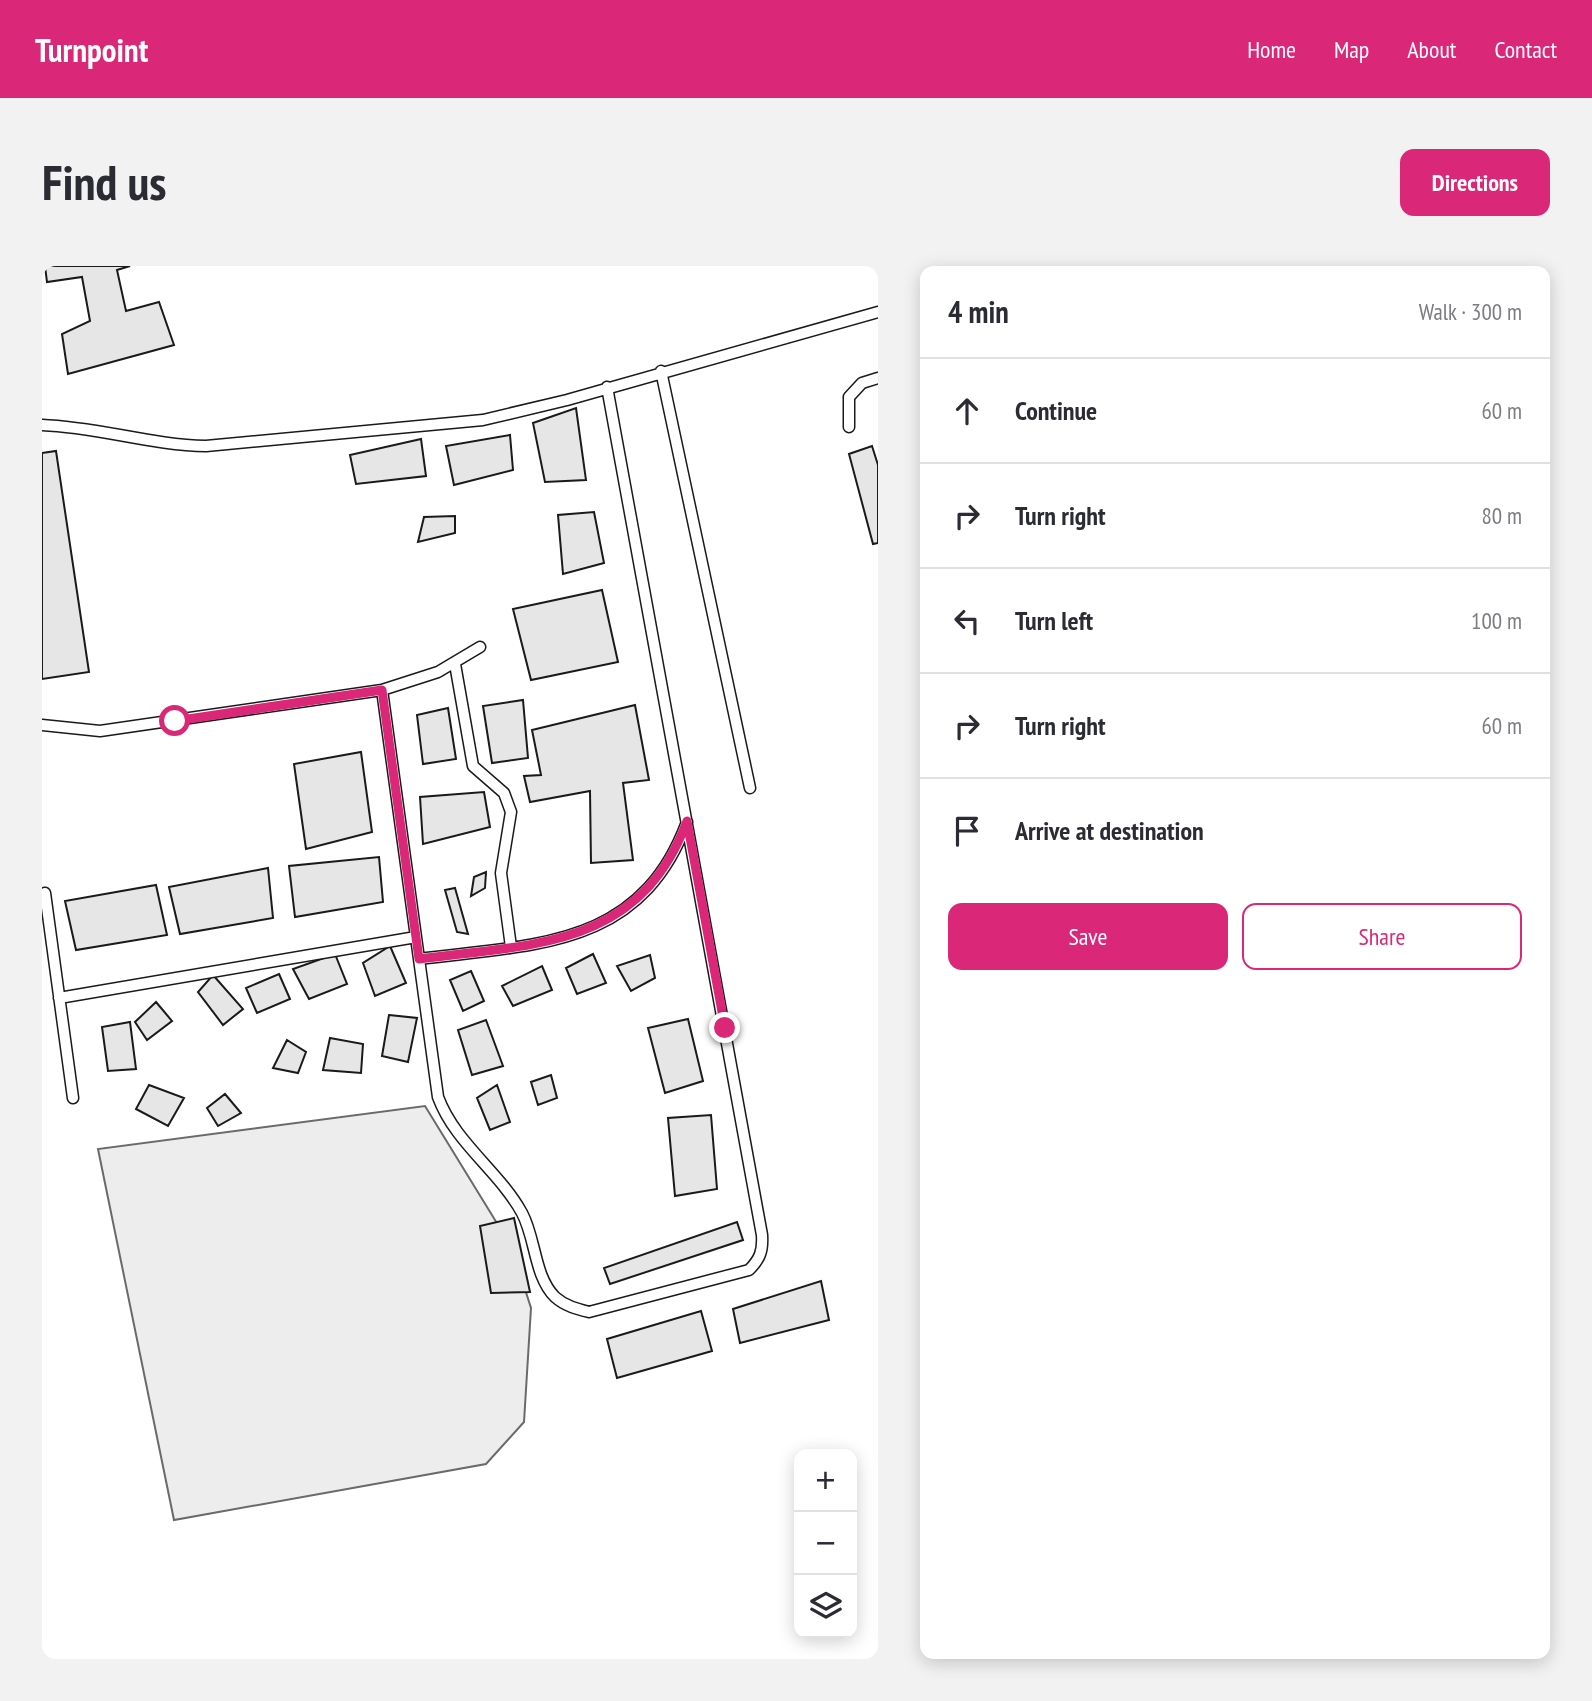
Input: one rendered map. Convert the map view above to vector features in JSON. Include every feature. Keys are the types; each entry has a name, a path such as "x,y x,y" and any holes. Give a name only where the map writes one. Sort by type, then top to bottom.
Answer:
{"lane":[{"path":"42,425 96,429 178,445 220,445 483,420 878,312"},
{"path":"661,371 750,788"},
{"path":"849,427 849,397 862,383 878,378"},
{"path":"382,690 438,1097 443,1112 519,1208 530,1230 545,1283 556,1298 580,1310 607,1310 749,1270 758,1261 763,1248 762,1235 607,387"},
{"path":"42,725 100,731 382,690 421,679 455,664 480,647"},
{"path":"455,664 473,766 504,793 511,812 501,859 511,947"},
{"path":"419,959 573,936 623,912 663,872 677,848 687,821"},
{"path":"45,893 73,1098"},
{"path":"59,998 415,936"}],"shaded area":[{"path":"425,1106 511,1246 531,1308 524,1422 486,1464 174,1520 98,1149"}],"building":[{"path":"45,266 130,266 117,270 126,311 159,302 174,345 68,374 62,334 90,321 82,277 47,282"},
{"path":"576,408 586,480 545,482 533,423"},
{"path":"510,435 513,470 454,485 446,446"},
{"path":"421,439 426,476 356,484 350,455"},
{"path":"872,446 878,465 878,543 873,544 849,454"},
{"path":"56,451 89,672 42,679 42,453"},
{"path":"594,512 604,563 563,574 558,515"},
{"path":"455,516 455,533 418,542 424,517"},
{"path":"602,590 618,662 531,680 513,609"},
{"path":"523,700 528,758 492,763 483,706"},
{"path":"635,705 649,780 623,783 633,860 591,863 590,791 530,802 524,776 541,775 532,730"},
{"path":"448,708 456,759 423,764 417,715"},
{"path":"361,752 372,832 306,849 294,764"},
{"path":"484,792 490,827 423,844 420,797"},
{"path":"379,857 383,902 295,917 289,866"},
{"path":"268,868 273,918 180,934 169,887"},
{"path":"486,872 485,888 471,896 474,877"},
{"path":"156,885 167,935 76,950 65,901"},
{"path":"455,888 468,934 457,932 445,890"},
{"path":"390,946 406,983 375,996 363,963"},
{"path":"335,954 347,984 309,999 293,969"},
{"path":"593,954 606,983 577,994 566,968"},
{"path":"650,955 655,978 631,991 617,966"},
{"path":"542,966 552,990 513,1006 502,986"},
{"path":"471,971 484,1001 463,1011 450,980"},
{"path":"279,974 290,999 257,1013 246,988"},
{"path":"213,975 243,1009 223,1025 198,992"},
{"path":"156,1002 172,1021 147,1040 135,1022"},
{"path":"389,1015 417,1018 408,1062 382,1056"},
{"path":"688,1019 703,1081 665,1093 648,1028"},
{"path":"486,1020 503,1066 472,1075 458,1030"},
{"path":"130,1022 136,1069 108,1071 102,1027"},
{"path":"330,1038 363,1044 361,1073 323,1070"},
{"path":"287,1040 306,1052 298,1073 273,1068"},
{"path":"551,1075 557,1098 538,1105 531,1082"},
{"path":"149,1085 184,1098 168,1126 136,1109"},
{"path":"497,1085 510,1122 490,1130 477,1098"},
{"path":"225,1094 241,1113 218,1126 207,1108"},
{"path":"711,1115 717,1189 675,1196 668,1118"},
{"path":"514,1218 530,1292 491,1293 480,1226"},
{"path":"737,1222 743,1240 610,1284 604,1268"},
{"path":"821,1281 829,1320 740,1343 733,1309"},
{"path":"701,1311 712,1351 617,1378 607,1339"}],"route":[{"path":"175,721 382,690 419,959 573,936 599,925 623,912 645,893 663,872 677,848 687,821 725,1028"}]}
